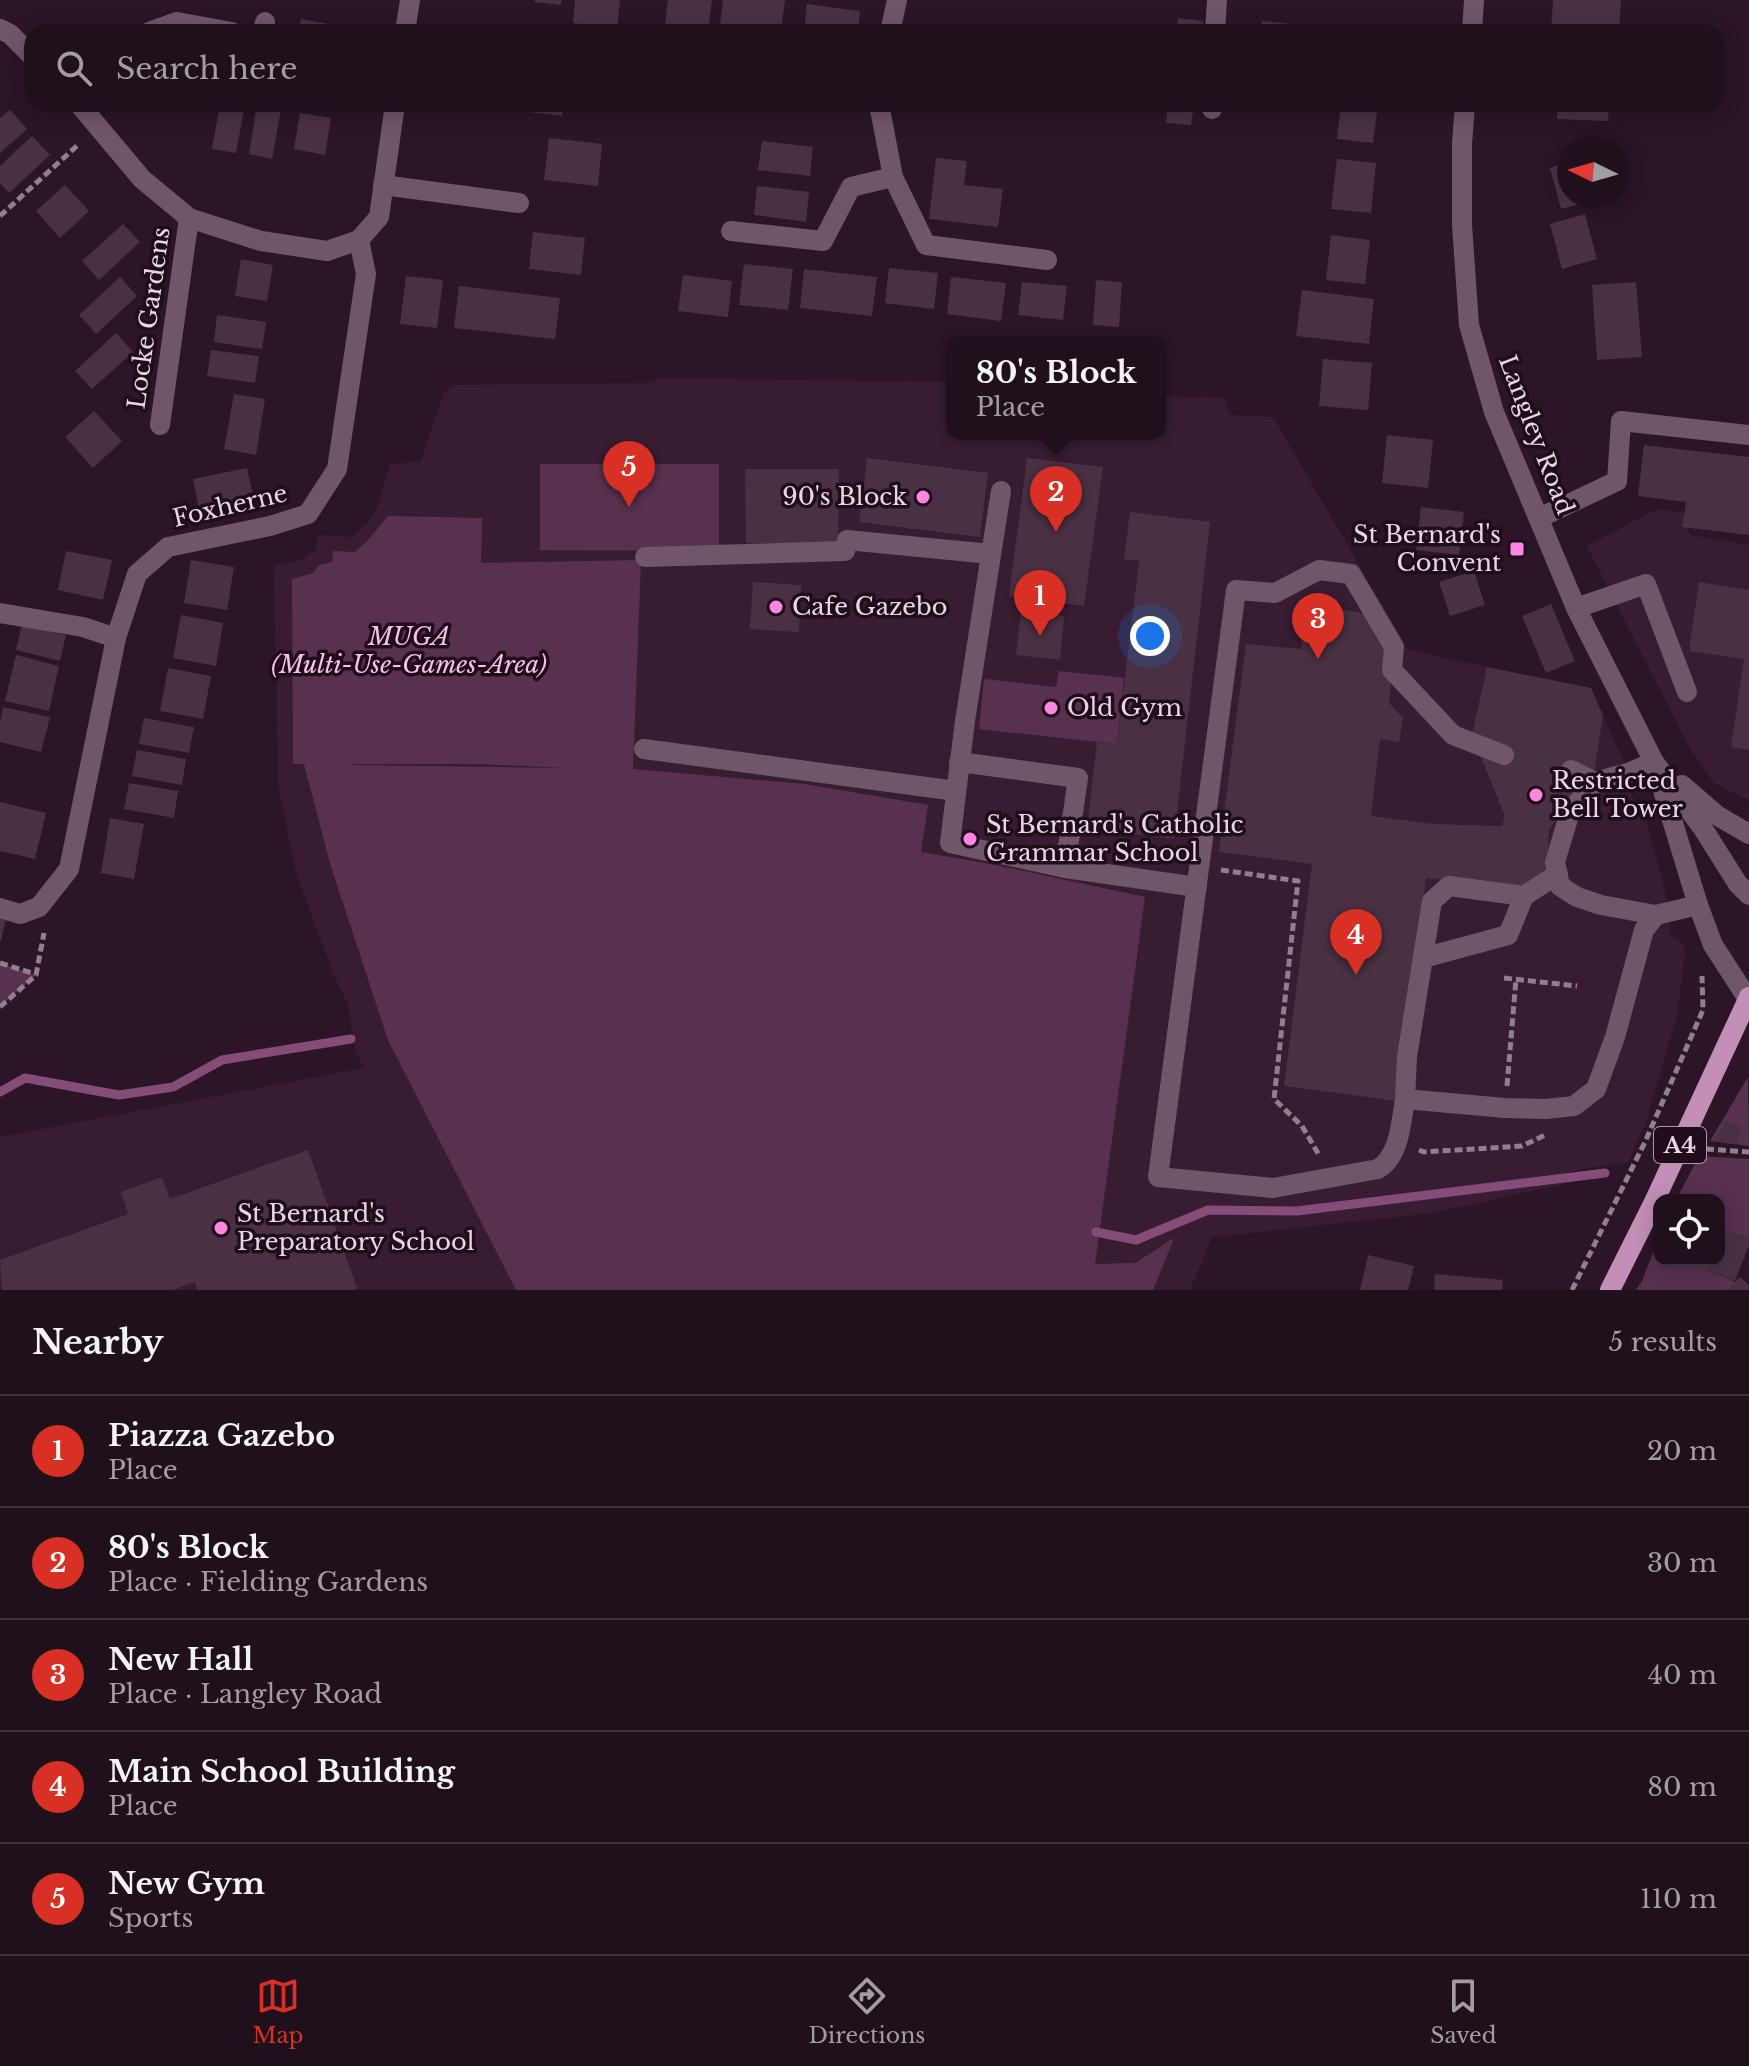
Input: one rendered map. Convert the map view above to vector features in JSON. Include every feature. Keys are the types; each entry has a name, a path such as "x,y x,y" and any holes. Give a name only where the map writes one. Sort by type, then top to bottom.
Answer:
{"main road":[{"name":"A4","path":"1610,1290 1748,998"}],"street":[{"path":"406,24 410,0"},
{"path":"892,24 897,0"},
{"path":"1216,24 1217,0"},
{"path":"1472,24 1474,0"},
{"path":"0,29 24,48"},
{"path":"86,112 142,179 189,218 261,241 327,251 359,240 379,217 394,112"},
{"path":"881,112 893,177 926,245 1047,260"},
{"name":"Langley Road","path":"1464,112 1462,225 1469,325 1494,412 1576,608 1654,762 1702,827 1738,884 1749,895"},
{"path":"731,231 823,241 851,187 893,177"},
{"path":"383,185 519,203"},
{"name":"Locke Gardens","path":"160,425 189,218"},
{"name":"Foxherne","path":"39,907 69,869 116,638 137,574 168,547 270,526 308,514 337,469 366,274 359,240"},
{"path":"1539,518 1617,481 1621,421 1749,435"},
{"path":"1001,491 959,762 950,843 1065,868 1198,877"},
{"path":"645,557 845,551 847,540 991,554"},
{"path":"1504,755 1453,735 1392,670 1394,647 1351,574 1319,570 1275,593 1236,590 1158,1177 1273,1188 1378,1169 1387,1164 1396,1144 1405,1099 1407,1057 1432,901 1449,886 1524,896"},
{"path":"1576,608 1646,584 1687,692"},
{"path":"0,613 83,627 116,638"},
{"path":"644,749 956,791"},
{"path":"959,762 1078,778 1065,868"},
{"path":"1654,762 1595,782 1570,812 1555,862 1560,886 1577,897 1619,910 1656,915 1698,905"},
{"name":"Langley Road","path":"1654,762 1718,816 1749,834"},
{"name":"Langley Road","path":"1654,762 1713,945 1748,998"},
{"path":"1571,770 1595,782"},
{"path":"1423,958 1508,935 1524,896 1558,874"},
{"path":"0,908 20,914 39,907"},
{"path":"1405,1099 1505,1108 1574,1106 1596,1089 1615,1037 1644,930 1656,915"}],"path":[{"path":"0,216 98,127"},
{"path":"1198,877 1298,881 1274,1099 1302,1126 1324,1162"},
{"path":"0,1007 36,975 46,926 39,907"},
{"path":"0,963 36,975"},
{"path":"1572,1290 1645,1142 1703,1010 1702,971"},
{"path":"1504,978 1577,986"},
{"path":"1502,1147 1516,979"},
{"path":"1698,1148 1749,1152"}],"shaded area":[{"name":"St Bernard's Catholic Grammar School","path":"656,378 946,382 946,440 1166,440 1166,396 1224,398 1230,415 1273,417 1408,649 1592,691 1631,778 1632,797 1643,807 1666,895 1671,936 1683,945 1685,955 1677,1016 1646,1122 1628,1163 1566,1173 1563,1184 1433,1213 1212,1237 1190,1290 0,1290 0,1137 364,1068 356,1053 348,1005 295,870 278,784 274,566 304,559 317,550 317,535 352,537 368,522 377,508 390,464 420,462 444,393 452,385 654,383"},
{"path":"1657,509 1683,512 1690,535 1749,545 1749,801 1714,783 1689,747 1587,546"}],"green space":[{"path":"540,464 719,464 719,551 540,550"},
{"name":"MUGA (Multi-Use-Games-Area)","path":"388,516 482,518 481,563 641,560 633,769 804,784 928,805 921,852 1145,897 1095,1264 1135,1263 1174,1238 1153,1290 516,1290 388,1040 331,867 304,764 293,764 292,579 313,573 318,566 332,562 333,551 355,552","holes":["353,764 479,764 567,768"]},
{"name":"Old Gym","path":"1059,671 1124,678 1117,744 979,729 984,679 1056,687"},
{"path":"0,963 36,975 0,1007"},
{"path":"1748,1077 1749,1146 1710,1141"},
{"path":"1699,1156 1749,1159 1749,1239 1725,1230 1725,1194 1679,1194"},
{"path":"1653,1253 1653,1266 1709,1266 1707,1270 1736,1282 1729,1290 1636,1290"}],"building":[{"path":"561,0 561,5 535,2"},
{"path":"575,0 620,0 618,24 573,23"},
{"path":"668,0 712,0 709,24 665,24"},
{"path":"723,0 785,0 782,24 720,24"},
{"path":"1553,0 1621,0 1620,24 1552,24"},
{"path":"807,4 860,11 859,24 805,24"},
{"path":"1178,18 1203,21 1203,24 1177,24"},
{"path":"301,19 328,24 300,24"},
{"path":"1262,21 1290,24 1261,24"},
{"path":"10,110 27,129 0,153 0,118"},
{"path":"219,112 244,112 236,153 212,149"},
{"path":"256,112 281,112 272,159 249,154"},
{"path":"528,112 563,112 562,116"},
{"path":"1167,112 1193,112 1191,125 1166,123"},
{"path":"1340,112 1377,112 1373,143 1337,139"},
{"path":"1557,112 1609,112 1608,121 1557,119"},
{"path":"300,113 331,118 325,155 294,149"},
{"path":"32,136 50,155 9,193 0,183 0,166"},
{"path":"549,138 602,144 598,186 544,180"},
{"path":"762,141 813,147 810,176 758,170"},
{"path":"936,158 967,161 964,185 1003,189 998,227 929,219"},
{"path":"1337,159 1376,163 1371,213 1331,209"},
{"path":"1557,166 1557,194 1550,168"},
{"path":"65,185 89,211 60,238 36,211"},
{"path":"757,186 809,192 806,222 754,215"},
{"path":"1585,214 1597,259 1562,269 1550,224"},
{"path":"123,224 140,242 99,280 82,261"},
{"path":"533,232 585,238 581,275 529,269"},
{"path":"1331,235 1370,240 1365,284 1326,280"},
{"path":"241,259 273,265 267,301 235,296"},
{"path":"744,264 793,269 788,310 739,305"},
{"path":"889,268 938,273 934,309 885,303"},
{"path":"804,269 877,277 872,316 800,308"},
{"path":"683,275 732,281 728,317 678,311"},
{"path":"406,276 443,280 437,328 400,324"},
{"path":"120,277 137,296 96,334 79,315"},
{"path":"951,277 1006,283 1001,321 947,314"},
{"path":"1096,280 1122,282 1119,327 1093,325"},
{"path":"1022,282 1067,286 1063,320 1018,315"},
{"path":"1636,282 1642,357 1597,360 1592,285"},
{"path":"459,286 560,298 555,339 454,328"},
{"path":"1302,290 1374,299 1369,344 1296,336"},
{"path":"217,315 266,322 262,349 214,342"},
{"path":"116,333 133,352 92,389 75,371"},
{"path":"211,350 259,356 255,383 207,376"},
{"path":"1323,359 1372,363 1368,410 1319,406"},
{"path":"234,394 265,399 256,455 224,449"},
{"path":"94,411 122,441 93,468 65,437"},
{"path":"1387,435 1433,440 1428,488 1382,483"},
{"path":"1644,445 1749,457 1749,535 1682,527 1686,502 1638,496"},
{"name":"90's Block","path":"867,458 988,473 980,537 859,522"},
{"path":"1027,458 1103,467 1084,606 1009,596"},
{"path":"247,468 254,499 199,510 193,479"},
{"path":"745,469 839,469 838,543 746,543"},
{"path":"1421,507 1464,512 1459,555 1416,550"},
{"path":"1130,512 1210,522 1174,839 1087,828 1097,742 1117,744 1139,561 1124,559"},
{"path":"66,551 112,560 103,600 58,590"},
{"path":"191,560 234,567 227,610 184,603"},
{"path":"1474,571 1485,605 1450,616 1439,582"},
{"name":"Cafe Gazebo","path":"753,582 801,585 799,632 750,629"},
{"path":"1699,582 1749,590 1749,750 1731,747 1744,659 1689,651"},
{"path":"1551,604 1575,661 1546,673 1522,616"},
{"path":"1328,608 1367,614 1394,647 1389,703 1403,718 1399,742 1380,739 1371,816 1433,824 1502,826 1505,816 1472,735 1487,667 1591,688 1603,715 1594,774 1549,829 1547,871 1521,890 1426,878 1398,1101 1284,1086 1312,864 1219,852 1246,644 1301,649 1303,630"},
{"path":"1021,612 1064,616 1060,660 1016,655"},
{"path":"181,615 223,623 216,666 173,658"},
{"path":"22,624 66,635 60,661 16,650"},
{"path":"16,655 59,666 49,711 5,701"},
{"path":"168,668 211,676 203,719 160,711"},
{"path":"3,707 50,717 41,752 0,742"},
{"path":"144,718 194,727 189,753 139,744"},
{"path":"137,750 186,759 182,785 132,776"},
{"path":"129,783 178,791 174,818 124,809"},
{"path":"0,802 46,813 35,859 0,851"},
{"path":"110,818 144,824 134,879 101,873"},
{"path":"0,913 7,914 1,941 0,941"},
{"path":"1726,1121 1741,1126 1737,1144 1715,1141"},
{"path":"308,1150 357,1288 198,1290 195,1282 173,1290 2,1290 0,1260 128,1214 121,1192 162,1177 170,1199"},
{"path":"1725,1230 1749,1239 1735,1281 1707,1270 1709,1266 1725,1266"},
{"path":"1368,1255 1414,1266 1408,1290 1360,1290"},
{"path":"1435,1274 1503,1280 1502,1290 1434,1290"},
{"path":"1740,1277 1749,1285 1749,1290 1729,1290"}],"waterway":[{"path":"0,1092 25,1078 119,1095 173,1087 222,1060 351,1039"},
{"path":"1096,1232 1136,1240 1208,1210 1297,1211 1605,1173"}],"tunnel":[{"path":"1504,755 1571,770"}],"place":[{"name":"90's Block","path":"923,497"},
{"name":"New Gym","path":"629,507"},
{"name":"80's Block","path":"1056,532"},
{"name":"St Bernard's Convent","path":"1517,549"},
{"name":"Cafe Gazebo","path":"776,607"},
{"name":"Piazza Gazebo","path":"1040,636"},
{"name":"New Hall","path":"1318,659"},
{"name":"Old Gym","path":"1051,708"},
{"name":"Restricted Bell Tower","path":"1536,795"},
{"name":"St Bernard's Catholic Grammar School","path":"970,839"},
{"name":"Main School Building","path":"1356,975"},
{"name":"St Bernard's Preparatory School","path":"221,1228"}]}
